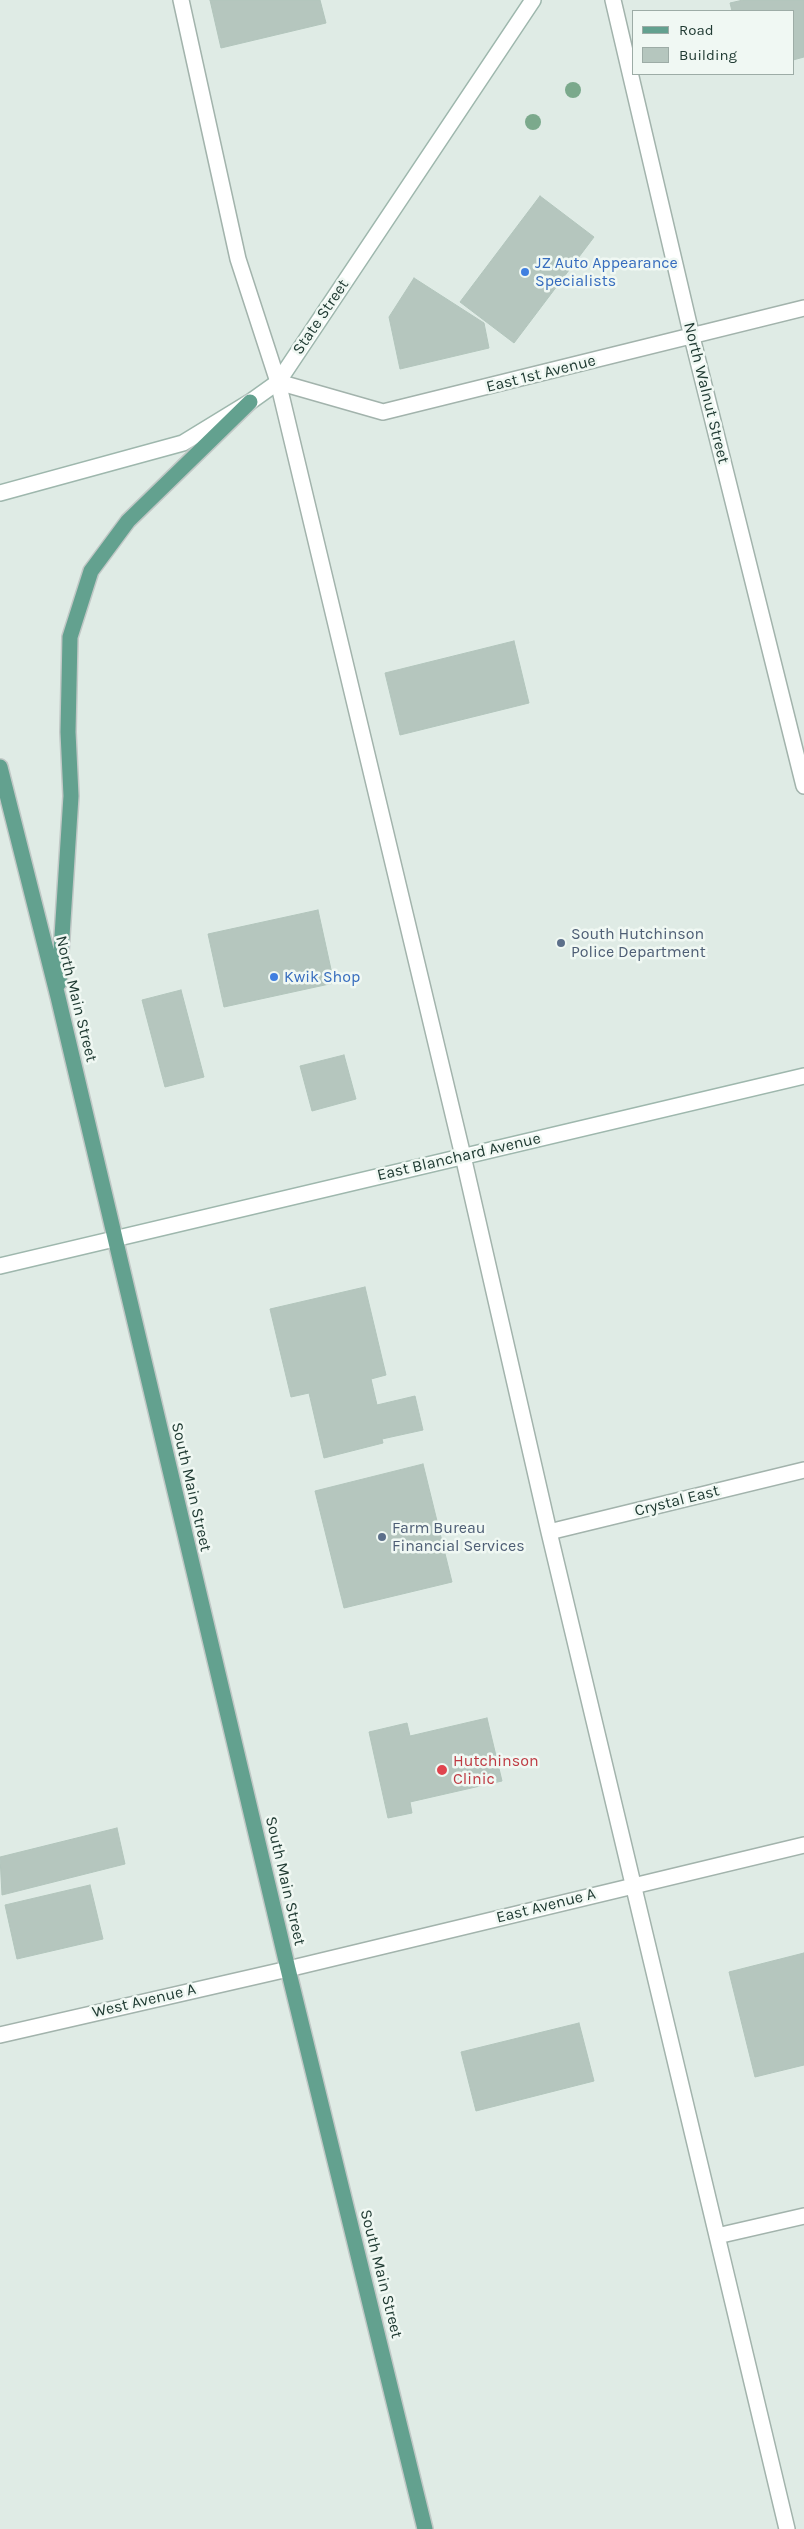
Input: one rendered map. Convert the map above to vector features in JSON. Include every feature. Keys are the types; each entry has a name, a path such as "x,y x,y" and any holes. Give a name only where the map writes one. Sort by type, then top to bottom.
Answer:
{"main road":[{"path":"58,997 71,796 68,732 70,637 91,571 128,521 250,402"},
{"name":"North Main Street","path":"0,767 58,997 114,1240"},
{"name":"South Main Street","path":"114,1240 288,1969 426,2529"}],"street":[{"path":"181,0 238,259 278,382 464,1156 549,1532 787,2529"},
{"name":"State Street","path":"0,493 183,443 250,402 278,382 533,0"},
{"name":"North Walnut Street","path":"614,0 692,337 804,786"},
{"name":"East 1st Avenue","path":"278,382 382,412 804,308"},
{"name":"East Blanchard Avenue","path":"0,1266 804,1076"},
{"name":"Crystal East","path":"549,1532 804,1470"},
{"name":"East Avenue A","path":"288,1969 804,1844"},
{"name":"West Avenue A","path":"0,2035 288,1969"},
{"path":"717,2236 804,2216"}],"building":[{"path":"210,0 320,0 326,23 221,48"},
{"path":"743,0 804,0 804,57 794,60 794,10 732,10 730,3"},
{"path":"540,196 594,237 514,343 460,302"},
{"path":"414,278 484,323 489,348 400,369 389,317"},
{"path":"514,641 529,703 400,735 385,673"},
{"path":"318,910 334,983 224,1007 208,934"},
{"path":"181,990 204,1077 165,1087 142,1000"},
{"path":"344,1055 356,1099 312,1111 300,1066"},
{"path":"365,1287 386,1375 371,1379 377,1405 415,1396 423,1430 382,1439 383,1443 324,1458 309,1393 291,1397 270,1309"},
{"path":"423,1464 452,1582 344,1608 315,1491"},
{"path":"487,1718 502,1781 410,1802 412,1813 388,1818 369,1732 407,1723 410,1736"},
{"path":"117,1828 125,1864 2,1895 0,1857"},
{"path":"90,1885 103,1939 17,1959 5,1905"},
{"path":"804,1953 804,2065 755,2077 729,1972"},
{"path":"579,2023 594,2081 476,2111 461,2052"}],"place":[{"name":"JZ Auto Appearance Specialists","path":"525,272"},
{"name":"South Hutchinson Police Department","path":"561,943"},
{"name":"Kwik Shop","path":"274,977"},
{"name":"Farm Bureau Financial Services","path":"382,1537"},
{"name":"Hutchinson Clinic","path":"442,1770"}]}
